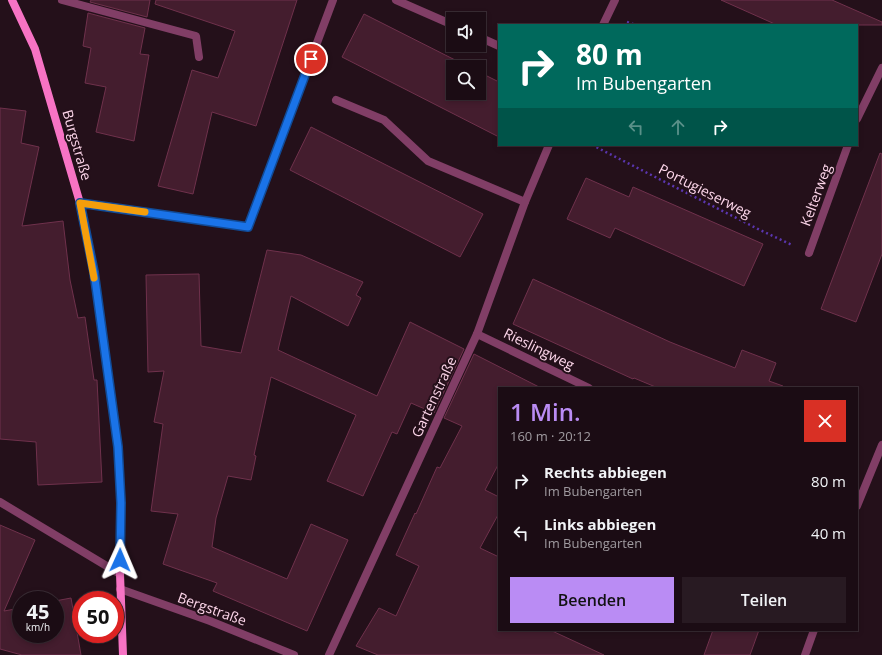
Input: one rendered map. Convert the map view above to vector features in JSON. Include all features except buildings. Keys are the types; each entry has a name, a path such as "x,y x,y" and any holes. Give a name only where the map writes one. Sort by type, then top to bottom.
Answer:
{"main road":[{"name":"Burgstraße","path":"12,0 35,49 80,203 94,272 118,447 121,503 120,589 123,655"}],"street":[{"path":"62,0 196,36 199,57"},
{"path":"80,203 248,227 333,0"},
{"path":"396,0 446,22"},
{"path":"603,24 615,0"},
{"path":"486,40 498,46"},
{"path":"858,117 882,68"},
{"path":"336,100 384,120 428,161 526,202"},
{"name":"Gartenstraße","path":"329,655 477,334 549,146"},
{"name":"Kelterweg","path":"809,253 848,146"},
{"name":"Rieslingweg","path":"477,334 587,387"},
{"path":"858,504 882,445"},
{"path":"0,502 120,574"},
{"name":"Bergstraße","path":"120,589 210,621 294,655"},
{"path":"805,655 814,631"}],"path":[{"name":"Portugieserweg","path":"594,146 760,230 809,253"}],"slow traffic":[{"path":"94,278 80,203 145,212"}],"route":[{"path":"120,560 121,503 118,447 94,272 80,203 248,227 311,59"}]}
